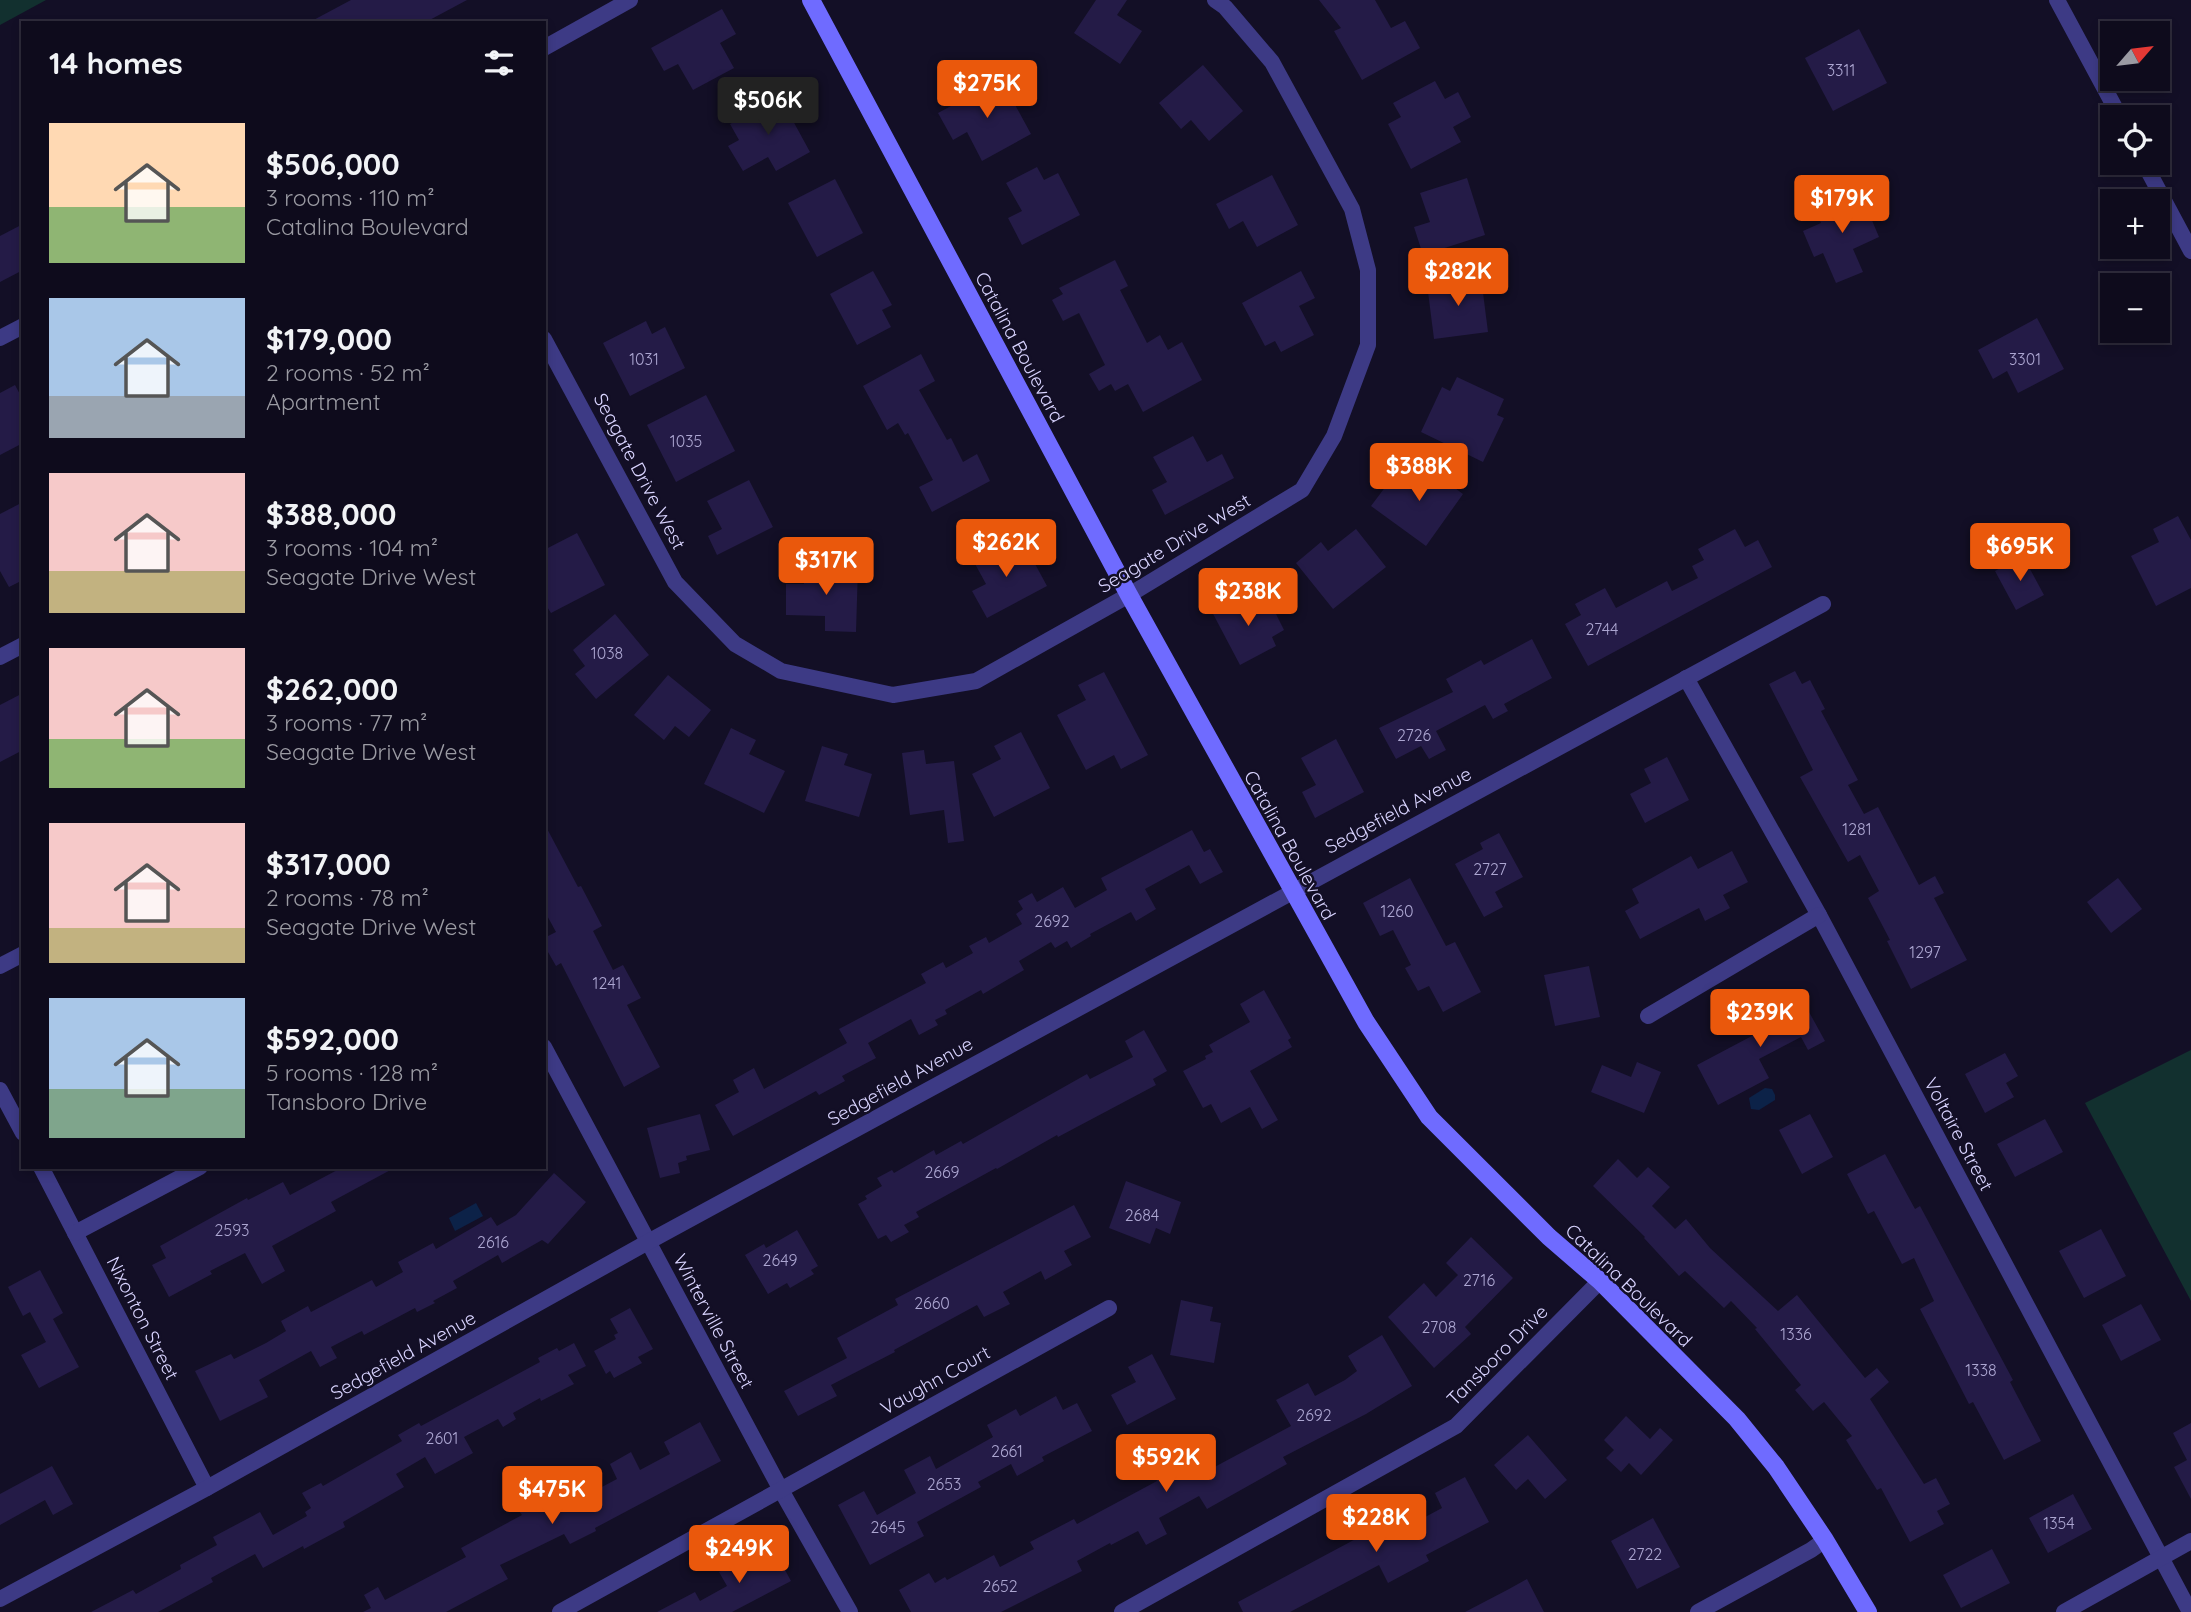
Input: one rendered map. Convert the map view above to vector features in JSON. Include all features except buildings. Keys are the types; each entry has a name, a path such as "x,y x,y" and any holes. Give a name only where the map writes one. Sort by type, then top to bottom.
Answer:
{"street":[{"path":"546,47 630,0"},
{"name":"Catalina Boulevard","path":"811,0 1129,596 1366,1022 1429,1117 1549,1237 1600,1281 1737,1419 1776,1467 1825,1540 1868,1612"},
{"name":"Seagate Drive West","path":"546,343 675,582 735,644 781,671 893,695 976,681 1129,596 1302,490 1334,436 1368,345 1368,270 1352,209 1272,62 1215,0"},
{"path":"2057,0 2114,105"},
{"path":"2150,175 2191,251"},
{"path":"0,338 21,327"},
{"name":"Sedgefield Avenue","path":"0,1599 207,1488 648,1242 1823,604"},
{"path":"0,657 21,646"},
{"name":"Voltaire Street","path":"1686,678 1819,915 2190,1612"},
{"path":"1648,1016 1819,915"},
{"path":"0,966 21,955"},
{"name":"Winterville Street","path":"546,1051 780,1490 850,1612"},
{"path":"0,1090 21,1129"},
{"name":"Nixonton Street","path":"42,1169 207,1488"},
{"path":"75,1233 196,1169"},
{"name":"Tansboro Drive","path":"1122,1612 1455,1426 1600,1281"},
{"name":"Vaughn Court","path":"560,1612 1109,1308"},
{"path":"1698,1612 1825,1540"},
{"path":"2064,1612 2191,1542"}],"green space":[{"path":"0,0 46,0 0,25"},
{"path":"2191,1050 2191,1301 2085,1103"}],"water":[{"path":"1765,1088 1772,1089 1775,1100 1759,1110 1751,1109 1749,1098"},
{"path":"476,1203 483,1216 455,1231 449,1218"}]}
